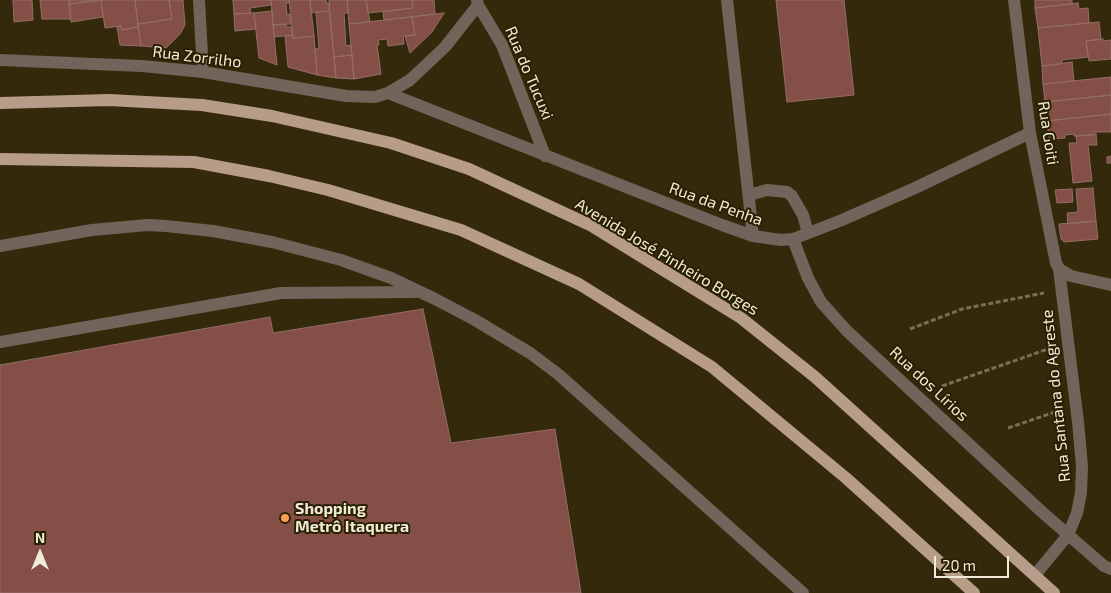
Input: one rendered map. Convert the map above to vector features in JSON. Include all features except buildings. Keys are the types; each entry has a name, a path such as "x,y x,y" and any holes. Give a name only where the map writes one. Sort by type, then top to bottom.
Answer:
{"main road":[{"name":"Avenida José Pinheiro Borges","path":"0,103 109,100 202,104 272,116 390,142 469,169 590,226 741,318 815,377 1054,593"},
{"path":"0,159 194,162 269,176 328,190 460,230 579,284 712,367 846,478 974,593"}],"street":[{"path":"199,0 203,72"},
{"path":"727,0 753,236"},
{"name":"Rua Goiti","path":"1014,0 1030,133 1053,255 1059,269 1061,289"},
{"path":"388,93 410,80 445,47 478,3"},
{"name":"Rua do Tucuxi","path":"478,3 502,45 545,156"},
{"name":"Rua Zorrilho","path":"0,60 142,66 203,72 346,96 374,97 388,93"},
{"name":"Rua da Penha","path":"388,93 722,226 753,236 780,240 793,239 915,188 1030,133"},
{"path":"749,195 767,190 787,192 792,196 803,215 808,233"},
{"path":"0,246 83,231 147,226 213,231 272,242 341,260 391,278 475,320 522,348 558,374 803,593"},
{"name":"Rua dos Lírios","path":"793,239 808,278 821,302 847,331 1068,535 1104,566 1111,569"},
{"path":"1059,269 1071,276 1111,285"},
{"name":"Rua Santana do Agreste","path":"1035,575 1068,535 1081,493 1082,466 1061,289"},
{"path":"0,342 281,293 421,292"}],"path":[{"path":"910,329 962,309 1061,289"},
{"path":"942,386 1068,342"},
{"path":"1008,428 1076,406"}],"place":[{"name":"Shopping Metrô Itaquera","path":"285,518"}]}
